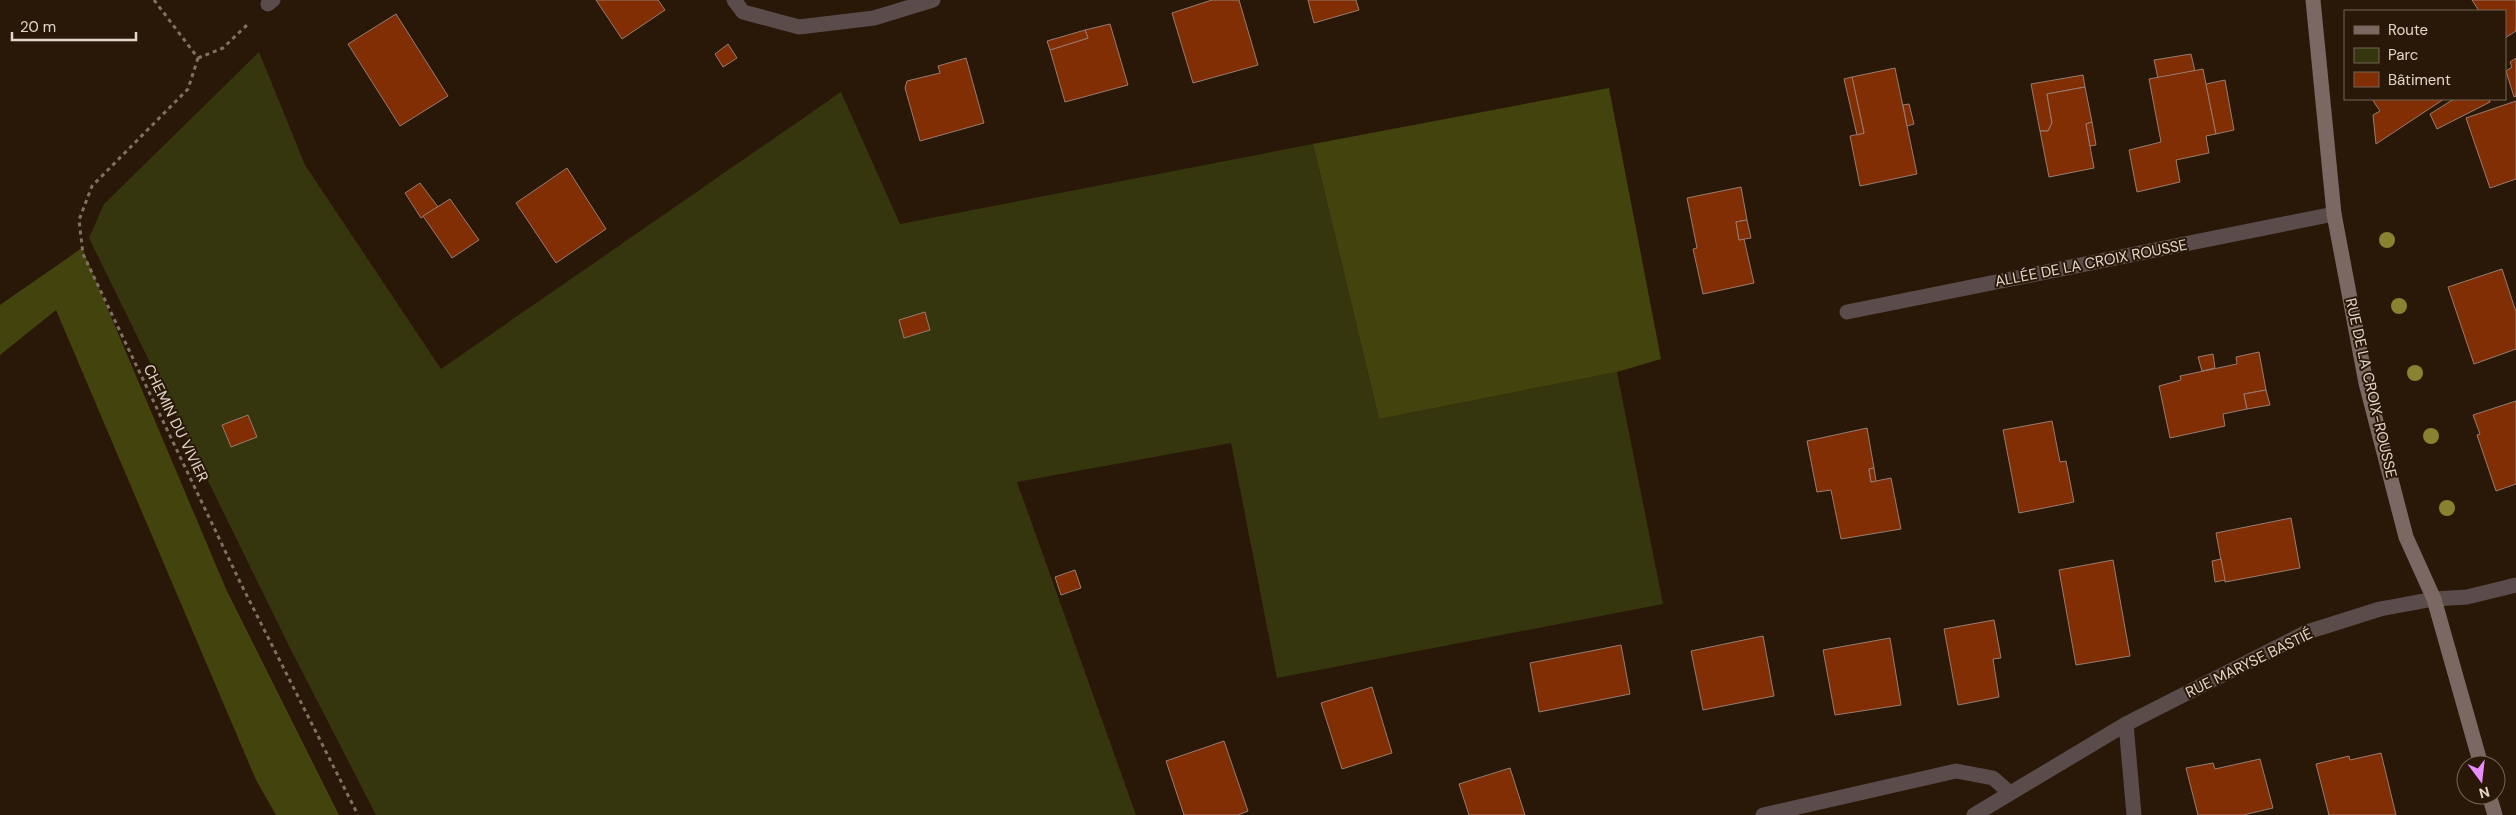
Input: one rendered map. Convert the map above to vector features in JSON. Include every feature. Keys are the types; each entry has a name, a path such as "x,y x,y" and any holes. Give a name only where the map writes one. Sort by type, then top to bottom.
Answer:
{"main road":[{"name":"RUE DE LA CROIX-ROUSSE","path":"2313,0 2334,214 2366,383 2406,537 2434,599 2478,755"}],"street":[{"path":"734,0 743,12 799,27 874,18 933,0"},
{"name":"ALLÉE DE LA CROIX ROUSSE","path":"1847,312 2334,214"},
{"name":"RUE MARYSE BASTIÉ","path":"1974,815 2126,724 2307,632 2380,609 2434,599 2467,597 2516,585"},
{"path":"2126,724 2134,815"},
{"path":"1763,815 1956,771 1994,778 2010,793"}],"path":[{"path":"154,0 198,58 222,48 271,2"},
{"name":"CHEMIN DU VIVIER","path":"198,58 188,90 92,186 79,220 83,254 240,582 358,815"}],"green space":[{"path":"259,52 305,165 441,369 841,92 900,224 1313,144 1379,419 1617,372 1663,604 1277,678 1231,443 1017,482 1136,815 376,815 289,646 89,238 104,204"}],"shaded area":[{"path":"1609,88 1661,359 1617,372 1379,419 1313,144"},
{"path":"82,248 226,589 339,815 276,815 256,780 56,310 0,355 0,305"}],"building":[{"path":"596,0 658,0 665,10 622,39"},
{"path":"1212,0 1239,0 1258,65 1193,83 1172,13"},
{"path":"1308,0 1356,0 1359,10 1314,23"},
{"path":"2472,0 2516,0 2516,31 2506,37 2506,10 2478,10"},
{"path":"396,14 448,96 400,126 348,44"},
{"path":"1110,24 1128,85 1065,102 1050,50 1088,38 1085,30"},
{"path":"1085,30 1088,38 1050,50 1047,41"},
{"path":"728,44 737,58 723,67 715,54"},
{"path":"2191,54 2195,71 2158,78 2154,60"},
{"path":"966,58 984,123 920,141 905,88 907,81 940,73 938,66"},
{"path":"2516,58 2516,96 2514,97 2506,71 2512,67 2510,62"},
{"path":"1895,68 1917,174 1860,186 1850,136 1864,133 1852,77"},
{"path":"2203,69 2216,134 2206,136 2209,153 2176,160 2180,182 2137,192 2129,150 2161,142 2149,79"},
{"path":"2083,75 2085,87 2047,94 2052,123 2048,131 2040,131 2031,84"},
{"path":"1852,77 1864,133 1857,135 1844,79"},
{"path":"2225,80 2234,130 2216,134 2206,84"},
{"path":"2085,87 2092,122 2086,124 2094,168 2049,177 2040,131 2048,131 2052,123 2047,94"},
{"path":"2373,100 2442,100 2376,144 2373,115 2380,111"},
{"path":"2452,100 2489,100 2490,102 2437,129 2430,114"},
{"path":"2516,101 2516,179 2490,188 2466,118"},
{"path":"1909,104 1914,124 1907,126 1903,105"},
{"path":"2092,122 2096,145 2090,146 2086,124"},
{"path":"567,168 606,229 556,263 516,203"},
{"path":"420,183 438,207 421,218 405,193"},
{"path":"1741,187 1747,220 1736,222 1739,240 1744,239 1754,283 1703,294 1693,249 1697,248 1687,198"},
{"path":"450,199 479,240 452,258 423,216"},
{"path":"1747,220 1751,238 1739,240 1736,222"},
{"path":"2502,269 2516,312 2516,349 2474,364 2448,287"},
{"path":"925,312 930,330 904,338 899,320"},
{"path":"2259,352 2266,390 2244,394 2247,409 2223,414 2225,426 2170,438 2159,386 2181,380 2180,376 2237,364 2236,357"},
{"path":"2213,354 2215,368 2202,371 2198,357"},
{"path":"2266,390 2270,405 2247,409 2244,394"},
{"path":"2516,401 2516,484 2496,491 2477,435 2480,434 2473,415"},
{"path":"248,415 257,437 231,447 222,425"},
{"path":"2052,421 2060,462 2066,461 2074,502 2019,513 2003,430"},
{"path":"1867,428 1874,468 1869,469 1871,482 1891,478 1901,529 1841,539 1831,490 1817,492 1807,441"},
{"path":"1874,468 1876,481 1871,482 1869,469"},
{"path":"2291,518 2300,568 2225,582 2216,533"},
{"path":"2221,559 2225,580 2215,582 2212,561"},
{"path":"2113,560 2130,656 2076,665 2059,570"},
{"path":"1075,570 1081,588 1061,595 1055,577"},
{"path":"1994,620 2001,658 1993,659 1999,697 1958,705 1944,629"},
{"path":"1763,636 1774,696 1703,710 1691,651"},
{"path":"1890,638 1901,705 1835,715 1823,650"},
{"path":"1621,645 1630,694 1539,712 1530,663"},
{"path":"1372,687 1392,753 1342,769 1321,703"},
{"path":"1224,741 1248,811 1238,815 1184,815 1166,761"},
{"path":"2381,753 2396,815 2329,815 2316,764 2349,756 2350,760"},
{"path":"2260,759 2273,808 2243,815 2198,815 2186,768 2213,763 2215,769"},
{"path":"1510,768 1525,815 1469,815 1459,784"}]}
